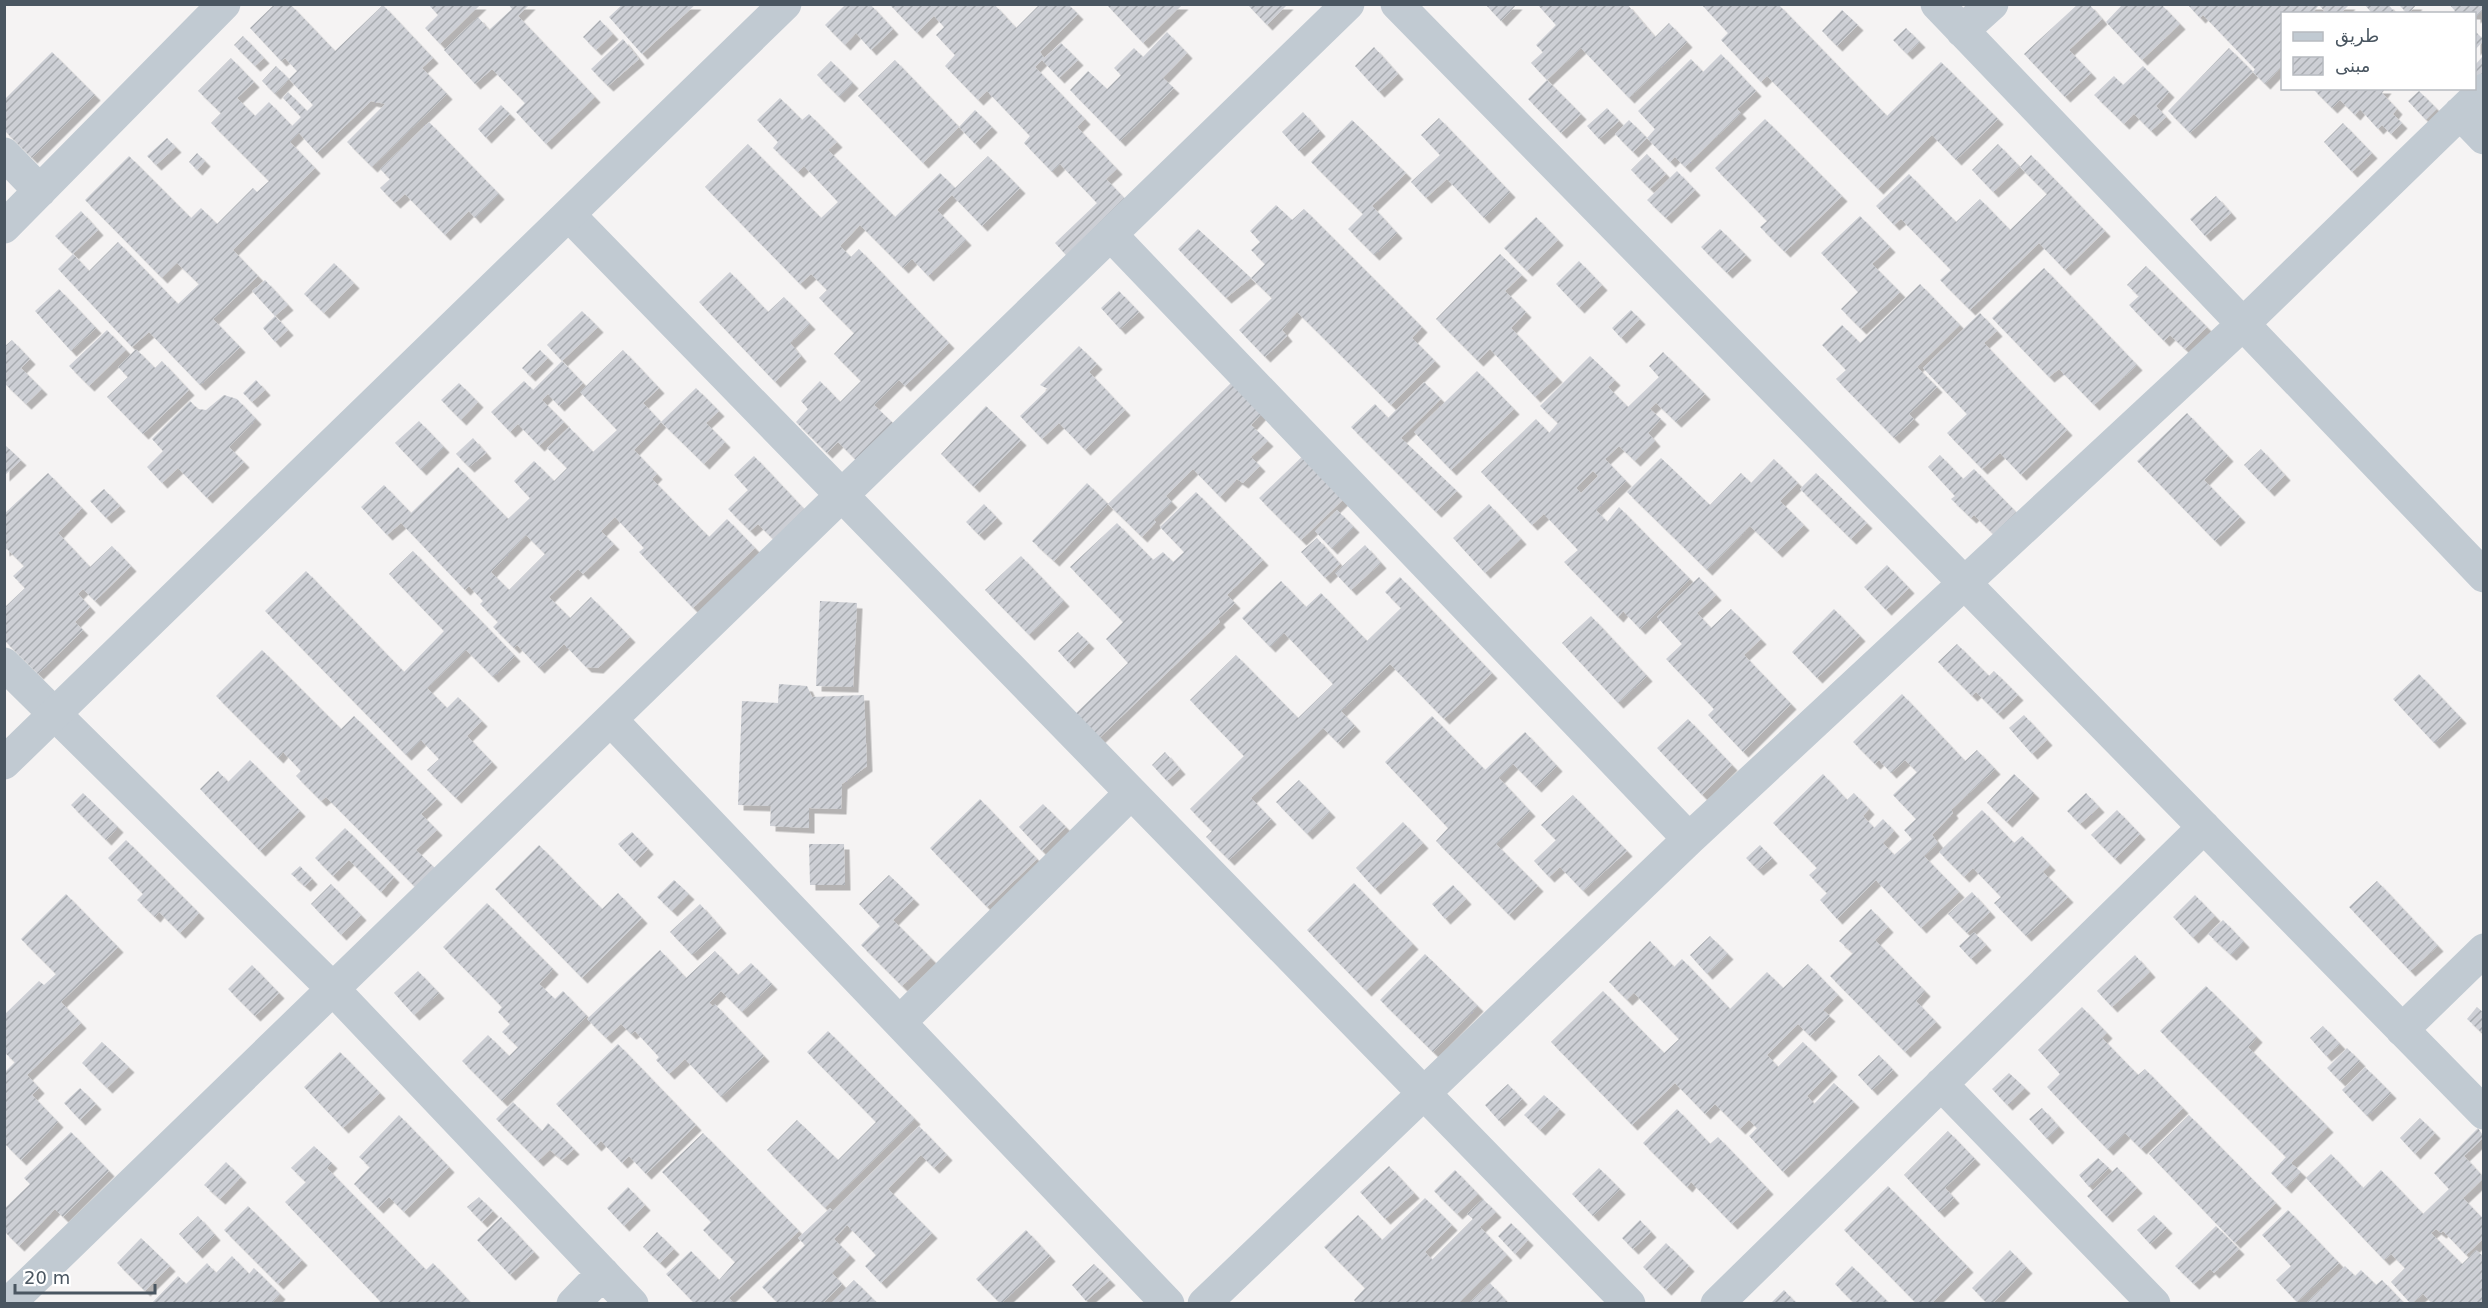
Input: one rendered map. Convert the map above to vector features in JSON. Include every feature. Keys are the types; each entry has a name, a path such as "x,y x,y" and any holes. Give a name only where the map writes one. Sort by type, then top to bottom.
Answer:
{"street":[{"path":"4,227 224,4"},
{"path":"4,763 785,4"},
{"path":"8,1304 1348,4"},
{"path":"1397,4 2484,1113"},
{"path":"1937,4 2484,576"},
{"path":"1962,31 1992,4"},
{"path":"1204,1304 1689,839 1962,582 2243,324 2484,90"},
{"path":"2460,113 2484,138"},
{"path":"4,154 40,191"},
{"path":"569,215 1629,1304"},
{"path":"1111,235 1689,839"},
{"path":"4,664 333,989 632,1304"},
{"path":"611,720 1168,1304"},
{"path":"900,1023 1131,793"},
{"path":"1717,1304 2204,827"},
{"path":"2402,1030 2484,950"},
{"path":"1941,1084 2154,1304"},
{"path":"573,1304 603,1274"}],"building":[{"path":"275,4 290,4 335,51 383,5 433,58 422,68 447,94 372,167 347,142 385,104 371,101 317,153 299,133 290,142 315,168 233,250 258,276 213,319 240,347 200,385 149,332 132,347 58,269 73,254 89,271 118,242 178,304 199,284 177,263 162,278 85,200 129,156 191,218 201,208 217,224 253,188 257,192 269,181 211,123 221,113 198,91 231,58 254,82 237,98 255,116 269,102 292,126 301,117 283,98 288,92 307,111 313,105 289,79 297,71 285,58 281,61 250,28"},
{"path":"428,4 481,4 440,44 425,28 438,15"},
{"path":"508,4 530,4 518,16 595,97 546,144 516,112 525,103 492,69 475,84 444,50 478,17 489,30 512,9"},
{"path":"623,4 696,4 642,54 609,17"},
{"path":"846,4 870,4 893,29 871,50 856,33 845,45 825,25"},
{"path":"893,4 994,4 1016,28 1040,4 1068,4 1078,14 1040,52 1044,58 1061,43 1078,60 1059,78 1042,60 1035,67 1085,119 1077,127 1117,169 1106,179 1126,200 1067,256 1055,243 1097,203 1060,164 1052,172 1024,143 1030,136 987,91 978,100 945,66 955,55 936,35 944,27 934,16 917,33 891,6"},
{"path":"1106,4 1183,4 1143,43"},
{"path":"1247,4 1288,4 1267,25"},
{"path":"1485,4 1517,4 1501,21"},
{"path":"1537,4 1627,4 1655,37 1669,23 1687,42 1629,98 1581,48 1547,80 1531,63 1543,52 1536,45 1556,25"},
{"path":"1701,4 1778,4 1887,116 1941,62 1998,119 1956,160 1932,135 1878,189 1767,76 1761,82 1721,40 1728,33"},
{"path":"2078,4 2089,4 2102,19 2069,50 2091,73 2065,97 2024,54"},
{"path":"2123,4 2161,4 2180,24 2142,60 2106,22"},
{"path":"2187,4 2350,4 2342,12 2325,12 2319,5 2314,12 2281,12 2281,67 2265,84 2253,72 2255,69 2203,15 2200,18"},
{"path":"2364,4 2388,4 2394,12 2371,12"},
{"path":"2398,4 2417,4 2410,12 2406,12"},
{"path":"2449,4 2484,4 2484,9 2476,17 2476,12 2455,11"},
{"path":"1842,10 1858,25 1837,46 1822,31"},
{"path":"600,20 613,34 596,50 583,37"},
{"path":"1906,28 1920,42 1907,54 1893,40"},
{"path":"1167,32 1187,53 1163,78 1174,88 1120,141 1070,90 1088,71 1107,89 1121,75 1114,68 1134,48 1143,57"},
{"path":"2476,32 2484,40 2476,49"},
{"path":"243,36 264,58 255,66 234,45"},
{"path":"623,39 639,59 608,86 591,69"},
{"path":"1374,47 1398,74 1379,92 1355,66"},
{"path":"2229,48 2253,72 2190,133 2168,111"},
{"path":"52,52 95,95 32,158 4,130 4,100"},
{"path":"1721,54 1756,91 1737,109 1741,113 1685,167 1675,157 1670,162 1647,138 1655,129 1638,111 1691,59 1703,72"},
{"path":"2484,55 2484,84 2482,85 2476,78 2476,64"},
{"path":"895,60 959,127 923,163 858,96"},
{"path":"831,61 853,83 839,97 817,75"},
{"path":"276,66 289,79 275,94 262,81"},
{"path":"2143,66 2169,92 2156,106 2166,117 2151,131 2134,114 2124,124 2094,95 2114,76 2123,85"},
{"path":"1547,80 1581,114 1561,133 1528,99"},
{"path":"2314,90 2384,90 2382,93 2397,109 2393,114 2402,123 2391,134 2382,125 2378,129 2360,109 2355,115 2340,100 2332,108"},
{"path":"2419,91 2437,109 2426,120 2408,101"},
{"path":"780,98 802,120 809,114 837,142 828,150 895,217 940,173 955,188 988,156 1020,188 982,226 952,195 937,210 966,240 928,276 912,259 903,268 860,225 840,246 851,257 859,249 949,343 905,386 899,380 874,405 894,424 857,461 838,442 827,453 796,422 808,409 801,401 820,381 840,402 861,381 834,354 854,333 819,298 827,290 811,274 800,284 705,187 748,144 821,218 838,202 804,166 798,172 773,148 778,142 757,120"},
{"path":"501,105 510,114 486,138 478,129"},
{"path":"1607,108 1619,121 1599,139 1587,126"},
{"path":"975,110 992,127 975,144 959,127"},
{"path":"1303,112 1320,131 1299,151 1282,132"},
{"path":"1439,118 1510,192 1484,218 1447,179 1426,198 1411,182 1440,155 1421,135"},
{"path":"1765,119 1842,196 1785,252 1760,227 1767,221 1715,168"},
{"path":"1352,120 1406,173 1372,206 1397,233 1374,255 1348,229 1363,214 1311,162"},
{"path":"1629,120 1647,138 1633,152 1615,134"},
{"path":"429,122 499,194 475,218 469,211 445,235 405,194 395,203 380,188 390,179 380,169"},
{"path":"2343,123 2372,153 2352,172 2324,142"},
{"path":"167,138 176,147 156,165 147,156"},
{"path":"1998,144 2020,167 1993,192 1972,170"},
{"path":"197,153 205,161 197,170 189,162"},
{"path":"1647,154 1666,174 1650,189 1631,170"},
{"path":"2031,155 2105,231 2065,270 2039,243 1970,310 1940,280 1951,270 1901,219 1894,225 1876,206 1909,174 1956,222 1980,199 2010,230 2047,194 2020,167"},
{"path":"1677,171 1695,190 1666,218 1647,200"},
{"path":"2216,196 2231,213 2205,236 2190,219"},
{"path":"1276,205 1292,220 1304,209 1422,327 1412,338 1435,361 1391,405 1297,312 1282,330 1287,336 1265,357 1239,330 1272,298 1251,278 1265,264 1251,250 1260,242 1250,231"},
{"path":"81,211 98,230 73,254 55,236"},
{"path":"1860,216 1890,247 1872,264 1900,292 1861,329 1841,309 1858,292 1821,253"},
{"path":"1536,217 1558,240 1527,271 1504,248"},
{"path":"1198,229 1251,278 1226,298 1178,249"},
{"path":"1720,229 1746,255 1727,273 1701,247"},
{"path":"1500,254 1522,275 1505,291 1526,312 1511,328 1557,377 1535,397 1490,349 1478,361 1436,319"},
{"path":"1579,261 1602,285 1579,308 1556,284"},
{"path":"334,263 354,283 324,313 304,294"},
{"path":"2146,266 2207,327 2185,349 2170,335 2164,341 2129,305 2139,296 2127,285"},
{"path":"2044,268 2137,365 2094,405 2059,369 2049,377 1992,318"},
{"path":"730,272 768,312 784,297 810,324 790,343 801,356 775,382 699,302"},
{"path":"265,280 288,305 275,316 252,291"},
{"path":"1920,284 1960,325 1917,367 1937,387 1909,414 1914,419 1894,438 1836,379 1846,370 1822,345 1842,325 1860,343"},
{"path":"59,289 96,328 71,351 35,311"},
{"path":"1119,291 1139,312 1120,329 1101,308"},
{"path":"1631,310 1640,319 1621,338 1612,328"},
{"path":"582,311 598,327 562,361 547,345"},
{"path":"1980,313 1997,331 1984,343 2067,430 2021,475 2000,453 1982,469 1947,433 1967,414 1923,368"},
{"path":"275,316 288,330 275,342 263,328"},
{"path":"107,330 126,350 89,386 69,366"},
{"path":"12,340 30,359 21,368 42,389 26,404 4,383 4,347"},
{"path":"1079,346 1097,364 1089,372 1125,410 1085,450 1059,423 1042,439 1020,416 1048,389 1040,385"},
{"path":"136,349 155,368 162,361 189,390 143,434 107,397 128,377 118,367"},
{"path":"540,350 548,358 530,376 522,368"},
{"path":"623,350 659,388 643,403 661,422 634,450 657,474 652,479 709,537 727,519 755,548 693,608 639,552 644,548 615,517 601,531 614,544 583,574 578,569 549,597 570,618 591,597 630,637 598,668 586,667 564,644 539,668 517,645 514,648 493,627 498,622 480,604 483,601 469,586 465,590 401,523 387,535 361,507 384,485 411,513 458,467 508,519 530,498 514,481 534,461 554,481 567,468 547,448 569,427 593,452 617,430 580,392","holes":["526,535 545,554 509,590 491,572"]},
{"path":"1663,352 1705,394 1676,422 1656,403 1650,409 1661,419 1648,433 1655,441 1635,461 1619,446 1605,459 1626,481 1596,510 1607,522 1619,507 1690,579 1640,629 1623,611 1618,617 1564,562 1578,550 1544,514 1532,525 1481,472 1536,419 1549,433 1558,423 1540,406 1590,356 1615,380 1608,387 1628,407 1659,377 1649,366","holes":["1593,471 1598,476 1581,493 1576,488"]},
{"path":"562,361 583,383 559,406 548,394 542,400 564,422 539,446 518,424 510,432 491,412 524,381 533,390"},
{"path":"1477,371 1514,409 1451,470 1414,432"},
{"path":"256,380 265,390 252,402 243,393"},
{"path":"1232,382 1262,413 1251,425 1268,441 1251,457 1260,466 1243,483 1237,479 1220,497 1193,469 1166,496 1172,502 1154,520 1156,522 1142,537 1108,504"},
{"path":"1424,382 1441,399 1401,438 1457,491 1436,512 1351,427 1375,404 1388,418"},
{"path":"459,383 478,402 461,420 441,400"},
{"path":"696,388 719,411 706,423 725,442 704,464 661,422"},
{"path":"224,395 237,399 256,419 229,447 244,462 207,498 178,468 162,483 147,467 163,451 152,439 190,401 198,409 206,410"},
{"path":"986,406 1021,440 974,487 941,454"},
{"path":"2187,413 2228,456 2204,480 2240,517 2215,541 2137,461"},
{"path":"419,421 444,447 421,470 395,443"},
{"path":"473,438 486,453 469,467 456,454"},
{"path":"4,444 21,460 4,476"},
{"path":"2261,449 2285,475 2269,491 2244,465"},
{"path":"1308,451 1350,493 1301,540 1259,498"},
{"path":"1940,455 1963,479 1974,469 2016,512 1994,535 1974,515 1971,518 1951,499 1955,496 1928,467"},
{"path":"754,456 804,509 773,539 758,524 750,531 728,509 748,490 734,475"},
{"path":"1661,458 1710,505 1741,473 1751,483 1774,459 1798,483 1780,501 1804,525 1777,552 1750,526 1707,570 1627,492"},
{"path":"48,473 82,508 58,533 90,567 112,546 131,566 95,601 83,589 78,594 90,607 75,622 83,630 38,674 4,640 4,608 25,588 13,576 24,566 7,549 4,551 4,514"},
{"path":"1816,473 1867,523 1851,539 1800,489"},
{"path":"1087,483 1108,504 1054,561 1032,541"},
{"path":"104,489 120,506 106,518 90,501"},
{"path":"1196,492 1263,560 1227,595 1235,603 1218,619 1220,622 1093,744 1070,719 1128,663 1106,639 1123,622 1070,567 1117,523 1153,560 1163,552 1173,562 1184,552 1160,527"},
{"path":"984,504 997,518 979,535 966,522"},
{"path":"1489,504 1521,539 1485,573 1453,538"},
{"path":"1337,510 1354,527 1332,549 1315,531"},
{"path":"1317,538 1340,564 1325,578 1301,552"},
{"path":"1365,545 1381,563 1351,590 1335,573"},
{"path":"413,551 515,656 493,677 466,650 427,688 447,708 458,697 482,721 467,736 492,762 456,798 427,770 439,759 421,740 406,755 265,611 306,571 404,672 444,631 389,574"},
{"path":"1021,556 1064,601 1029,635 985,590"},
{"path":"1887,565 1909,588 1886,610 1864,587"},
{"path":"1400,577 1492,673 1444,719 1390,664 1341,711 1355,726 1338,743 1323,728 1251,798 1271,819 1229,860 1206,837 1212,831 1190,809 1244,756 1190,700 1236,655 1298,718 1333,684 1284,633 1270,647 1242,618 1281,581 1306,607 1321,593 1367,641 1401,608 1385,592"},
{"path":"1699,577 1716,595 1697,613 1711,628 1731,609 1761,639 1744,655 1791,704 1743,752 1708,715 1714,709 1666,659 1682,644 1657,617"},
{"path":"820,601 857,603 853,687 816,686"},
{"path":"1834,609 1860,636 1817,678 1792,652"},
{"path":"1591,616 1647,676 1618,703 1562,643"},
{"path":"1078,632 1089,643 1069,663 1058,651"},
{"path":"1957,644 1989,676 1994,671 2018,695 1998,714 1976,692 1972,696 1938,662"},
{"path":"262,650 341,729 354,716 437,799 421,814 437,830 416,850 439,872 419,891 326,797 321,801 296,776 301,771 283,752 278,758 216,696"},
{"path":"2419,674 2461,718 2434,743 2393,699"},
{"path":"779,684 807,686 812,697 864,695 867,766 842,784 841,809 809,808 809,828 770,826 771,806 738,805 742,701 778,703"},
{"path":"1902,694 1965,761 1977,750 1995,769 1951,810 1953,813 1932,835 1938,843 1924,856 1959,892 1921,928 1876,880 1837,919 1820,900 1827,893 1809,875 1817,868 1773,823 1823,774 1847,800 1854,793 1869,809 1863,816 1874,828 1883,819 1894,831 1883,843 1894,855 1912,839 1904,830 1916,819 1893,795 1917,772 1905,760 1891,773 1879,760 1875,764 1853,742"},
{"path":"2024,715 2047,740 2032,754 2009,728"},
{"path":"1432,716 1485,770 1525,732 1557,766 1536,787 1513,764 1499,778 1530,811 1496,844 1538,886 1509,915 1436,841 1448,828 1385,762"},
{"path":"1688,719 1732,765 1702,795 1657,748"},
{"path":"1165,752 1180,769 1167,781 1152,765"},
{"path":"250,760 300,811 260,851 200,789 218,771 228,782"},
{"path":"2014,774 2034,793 2007,822 1987,803"},
{"path":"1299,780 1330,812 1307,834 1276,802"},
{"path":"83,793 118,827 106,840 71,805"},
{"path":"2086,793 2099,807 2080,824 2067,811"},
{"path":"1573,795 1627,851 1583,891 1560,867 1549,877 1534,861 1556,840 1541,825"},
{"path":"980,799 1037,859 987,907 930,848"},
{"path":"1043,804 1066,827 1042,851 1019,827"},
{"path":"1982,810 2014,843 2022,836 2050,865 2043,872 2068,897 2026,936 1994,903 2001,897 1973,868 1964,877 1939,852"},
{"path":"2117,810 2140,834 2115,859 2091,835"},
{"path":"1403,822 1423,843 1375,889 1356,868"},
{"path":"345,828 394,877 381,892 349,860 333,876 315,858"},
{"path":"632,832 648,849 635,862 618,844"},
{"path":"126,840 199,913 180,933 159,912 155,917 137,900 143,894 108,858"},
{"path":"809,844 844,844 845,885 810,885"},
{"path":"539,845 602,909 618,893 642,918 582,978 495,889"},
{"path":"1760,845 1772,858 1758,870 1746,858"},
{"path":"300,866 312,879 305,886 291,874"},
{"path":"889,875 914,899 893,920 931,958 902,986 861,945 880,926 859,904"},
{"path":"674,880 689,894 672,911 657,897"},
{"path":"2377,881 2438,946 2410,971 2349,907"},
{"path":"1354,883 1413,944 1366,991 1307,930"},
{"path":"331,884 361,915 341,935 311,904"},
{"path":"1453,885 1466,899 1445,919 1432,904"},
{"path":"1972,892 1990,912 1967,933 1948,914"},
{"path":"66,894 118,947 61,1002 81,1023 27,1075 39,1088 32,1095 58,1122 21,1160 4,1143 4,1073 15,1062 4,1052 4,1015 39,981 44,985 56,974 21,939"},
{"path":"2195,895 2215,916 2193,938 2173,917"},
{"path":"487,903 553,969 539,984 555,999 563,991 587,1016 502,1101 462,1061 488,1035 509,1056 518,1047 502,1032 510,1024 498,1012 502,1007 443,947"},
{"path":"700,904 721,928 692,955 670,932"},
{"path":"1871,909 1888,927 1875,940 1925,991 1916,1001 1936,1022 1905,1052 1830,976 1853,953 1839,941"},
{"path":"2223,920 2244,942 2231,955 2208,934"},
{"path":"1974,932 1986,945 1971,959 1959,946"},
{"path":"1710,936 1728,954 1707,974 1690,955"},
{"path":"1650,941 1674,967 1682,959 1730,1009 1767,972 1783,988 1808,964 1838,995 1823,1010 1830,1016 1810,1036 1798,1024 1767,1055 1778,1067 1803,1042 1832,1071 1807,1096 1814,1104 1834,1083 1854,1102 1783,1172 1749,1136 1757,1128 1749,1120 1740,1129 1715,1104 1705,1114 1675,1083 1632,1125 1551,1042 1603,991 1664,1053 1679,1039 1634,993 1627,1000 1609,982"},
{"path":"660,950 686,978 715,951 738,975 751,963 772,984 742,1012 721,991 709,1003 713,1006 715,1004 764,1056 721,1097 685,1059 669,1074 656,1060 659,1057 635,1031 631,1034 621,1024 606,1038 587,1019"},
{"path":"1425,954 1478,1006 1433,1052 1380,1000"},
{"path":"2135,955 2150,972 2112,1007 2097,991"},
{"path":"252,965 279,993 255,1016 228,989"},
{"path":"418,971 439,993 414,1015 394,993"},
{"path":"2206,986 2257,1037 2248,1047 2328,1127 2291,1163 2301,1172 2286,1188 2271,1173 2286,1157 2160,1031"},
{"path":"2082,1007 2107,1033 2102,1038 2138,1075 2145,1069 2183,1108 2141,1149 2125,1133 2108,1150 2047,1087 2060,1074 2038,1050"},
{"path":"2477,1007 2484,1013 2484,1030 2481,1032 2467,1019"},
{"path":"2323,1026 2340,1044 2326,1056 2310,1038"},
{"path":"828,1031 915,1119 825,1208 767,1150 797,1120 838,1160 876,1122 807,1052"},
{"path":"102,1042 129,1067 107,1088 82,1063"},
{"path":"618,1044 696,1125 646,1174 629,1156 622,1163 601,1141 596,1146 556,1104"},
{"path":"2347,1048 2360,1061 2340,1081 2327,1068"},
{"path":"340,1052 380,1093 343,1128 304,1087"},
{"path":"1879,1055 1893,1070 1872,1090 1858,1075"},
{"path":"2365,1067 2391,1093 2367,1116 2342,1090"},
{"path":"2009,1073 2025,1088 2007,1105 1992,1089"},
{"path":"1508,1084 1522,1099 1499,1121 1485,1105"},
{"path":"80,1088 96,1104 80,1120 64,1103"},
{"path":"1544,1095 1560,1109 1540,1130 1524,1115"},
{"path":"513,1102 542,1131 548,1123 574,1149 562,1160 550,1150 538,1161 496,1119"},
{"path":"2042,1108 2059,1127 2047,1139 2029,1119"},
{"path":"1677,1109 1710,1144 1718,1137 1768,1189 1732,1224 1691,1182 1687,1187 1643,1143"},
{"path":"399,1115 449,1167 404,1212 389,1197 378,1208 354,1184 370,1167 359,1157"},
{"path":"2189,1115 2276,1203 2235,1243 2149,1154"},
{"path":"2420,1118 2435,1133 2415,1154 2400,1138"},
{"path":"919,1126 947,1155 934,1168 921,1155 888,1189 932,1233 881,1283 865,1266 876,1255 847,1225 834,1239 850,1255 832,1273 842,1284 822,1304 779,1304 762,1287 805,1245 798,1238 830,1208 833,1211"},
{"path":"2478,1128 2484,1137 2464,1156 2484,1178 2463,1198 2484,1220 2484,1238 2466,1255 2443,1231 2441,1233 2436,1229 2431,1233 2462,1264 2476,1250 2484,1257 2484,1304 2433,1304 2423,1294 2411,1304 2391,1282 2405,1268 2391,1254 2384,1260 2306,1178 2331,1154 2363,1188 2381,1170 2423,1214 2449,1189 2434,1173"},
{"path":"1948,1131 1975,1159 1945,1188 1954,1198 1939,1212 1904,1175"},
{"path":"71,1132 109,1171 63,1217 55,1209 19,1246 4,1231 4,1209 30,1184 24,1178"},
{"path":"703,1133 799,1231 729,1298 734,1304 695,1304 666,1274 691,1251 719,1280 735,1262 703,1230 711,1222 662,1172"},
{"path":"314,1146 332,1163 327,1168 426,1270 433,1263 472,1304 378,1304 380,1301 285,1202 306,1182 291,1168"},
{"path":"2098,1158 2109,1168 2089,1187 2079,1175"},
{"path":"226,1162 241,1177 220,1199 204,1185"},
{"path":"1389,1166 1414,1193 1385,1219 1360,1192"},
{"path":"2117,1167 2137,1188 2107,1217 2087,1196"},
{"path":"1599,1168 1620,1189 1593,1216 1572,1194"},
{"path":"1455,1170 1478,1194 1457,1214 1434,1191"},
{"path":"1888,1186 1968,1267 1931,1304 1917,1304 1844,1230"},
{"path":"628,1187 645,1205 624,1226 607,1208"},
{"path":"479,1197 493,1211 482,1222 467,1207"},
{"path":"1425,1198 1452,1225 1425,1252 1432,1260 1473,1219 1467,1214 1483,1199 1496,1212 1480,1227 1507,1255 1458,1304 1357,1304 1354,1300 1365,1288 1324,1247 1358,1215 1382,1240"},
{"path":"248,1206 302,1260 278,1284 224,1230"},
{"path":"2288,1210 2339,1263 2297,1302 2276,1280 2291,1266 2262,1235"},
{"path":"2154,1215 2167,1228 2150,1244 2137,1230"},
{"path":"198,1216 215,1235 197,1253 179,1234"},
{"path":"501,1217 534,1252 510,1275 477,1240"},
{"path":"1640,1220 1651,1232 1633,1249 1622,1238"},
{"path":"1511,1223 1528,1240 1515,1254 1498,1236"},
{"path":"2216,1226 2239,1249 2214,1273 2210,1269 2194,1284 2175,1266"},
{"path":"1026,1230 1050,1256 1001,1304 976,1279"},
{"path":"657,1232 674,1249 660,1263 643,1247"},
{"path":"141,1238 170,1266 145,1291 117,1263"},
{"path":"1666,1243 1689,1266 1666,1290 1643,1267"},
{"path":"2010,1250 2027,1268 1992,1304 1988,1304 1972,1288"},
{"path":"232,1256 249,1274 254,1268 280,1294 271,1304 151,1304 178,1276 186,1284 207,1263 216,1273"},
{"path":"1094,1264 1110,1280 1086,1301 1072,1285"},
{"path":"1852,1266 1890,1304 1855,1304 1835,1284"},
{"path":"2345,1266 2355,1276 2361,1270 2376,1285 2382,1280 2405,1304 2305,1304"},
{"path":"854,1280 878,1304 830,1304"},
{"path":"1490,1283 1509,1304 1468,1304"},
{"path":"1784,1290 1797,1304 1770,1304"}]}
